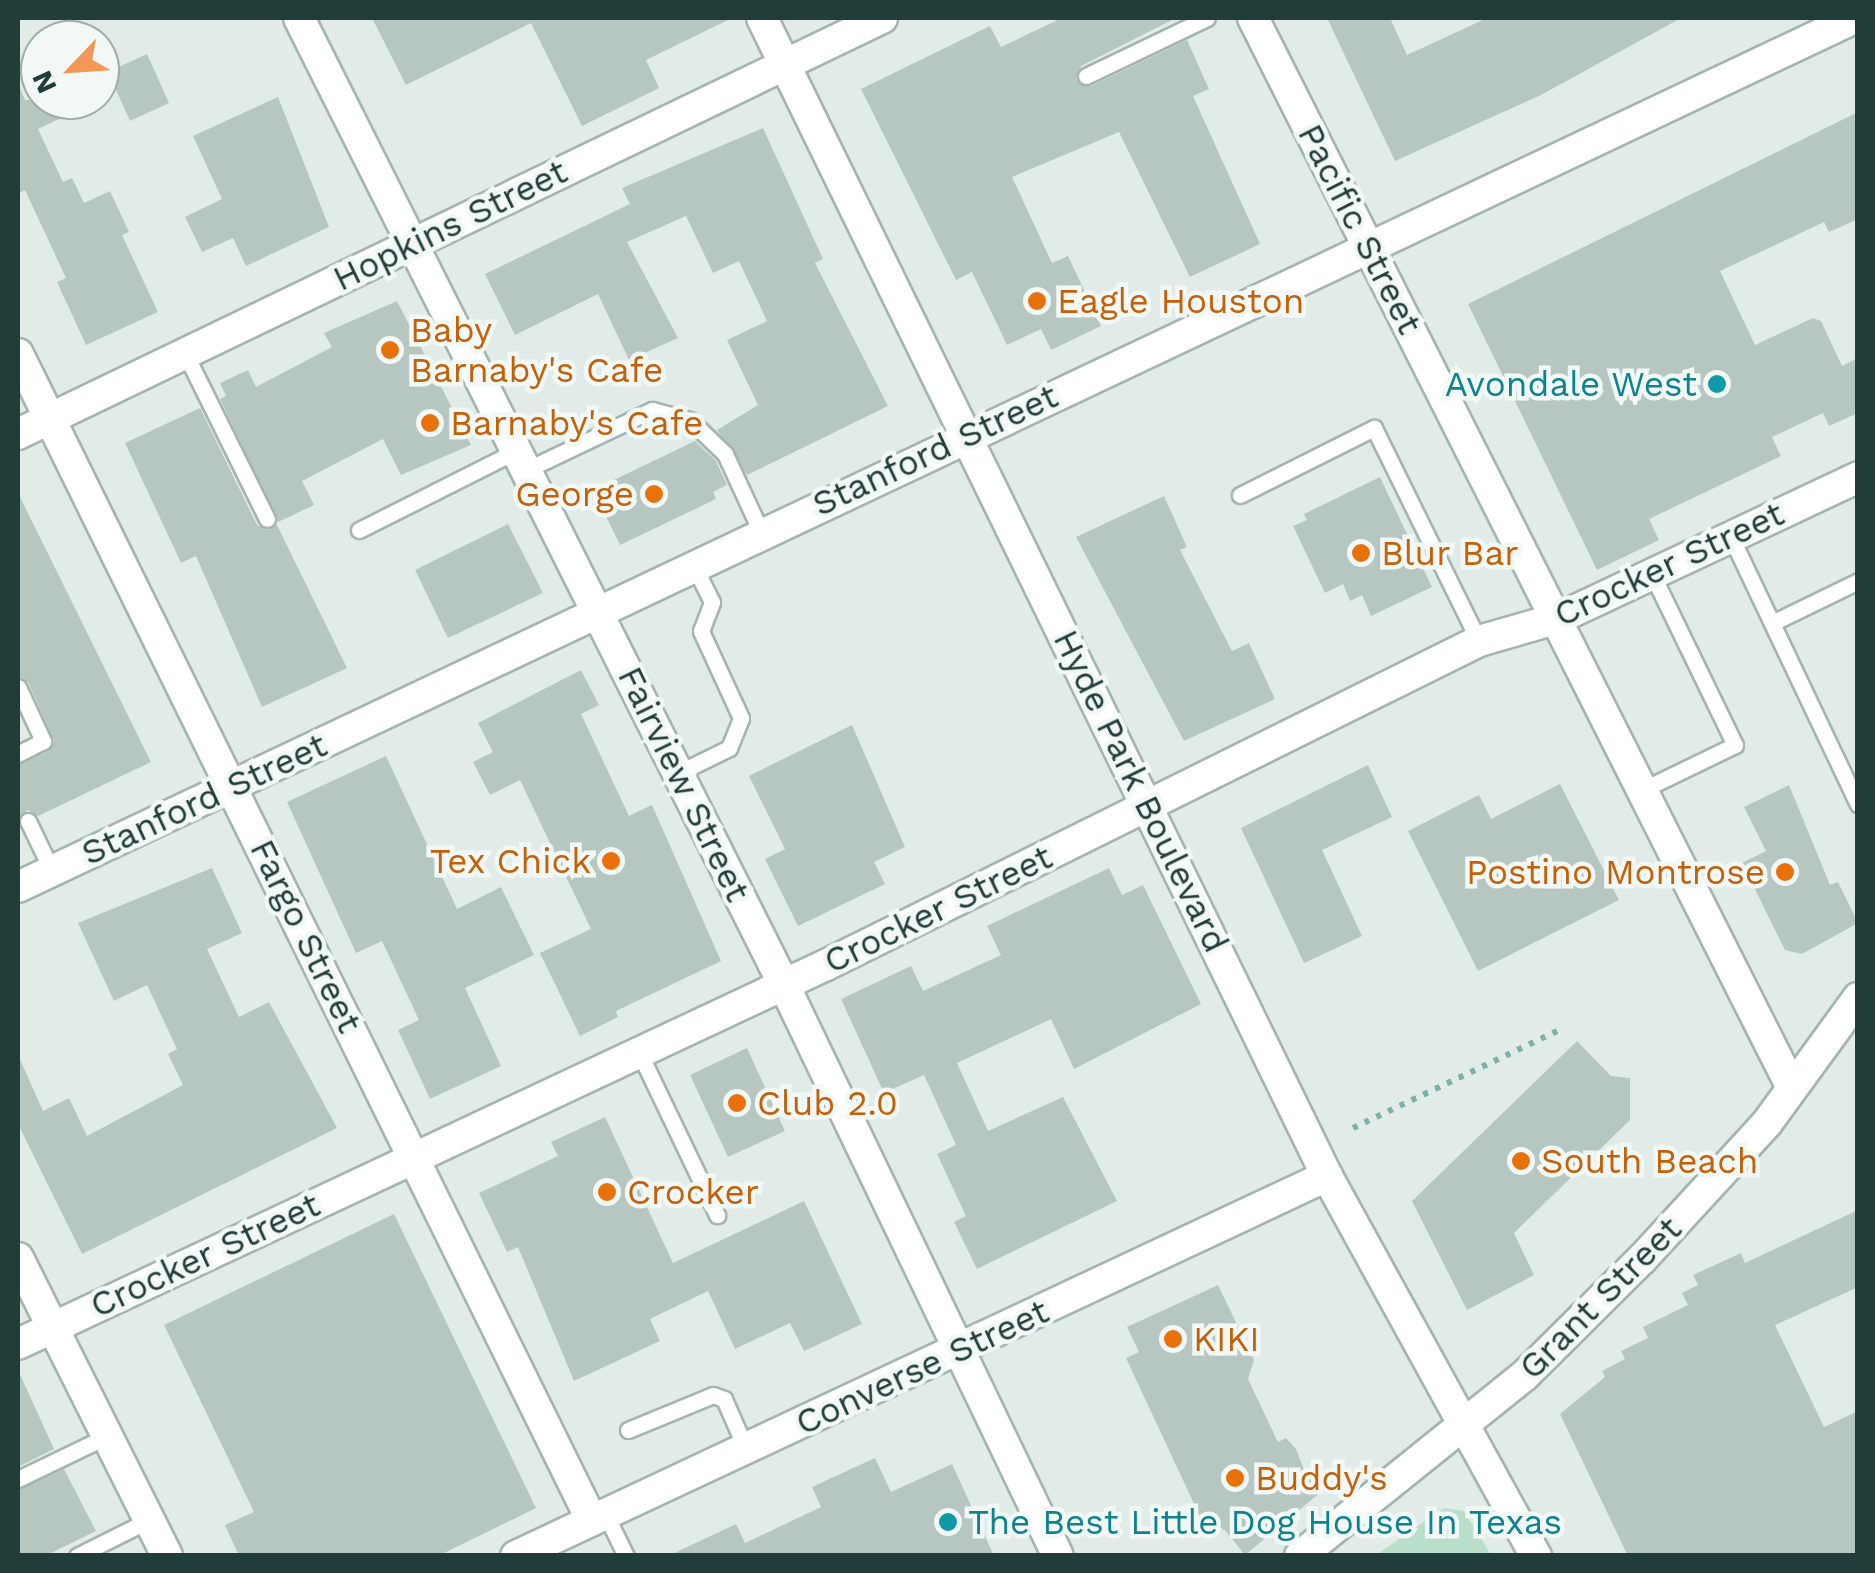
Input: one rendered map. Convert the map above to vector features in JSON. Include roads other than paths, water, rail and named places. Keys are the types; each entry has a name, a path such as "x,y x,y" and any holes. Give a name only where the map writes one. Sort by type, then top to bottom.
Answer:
{"street":[{"name":"Fairview Street","path":"300,18 784,986 1058,1556"},
{"name":"Hyde Park Boulevard","path":"762,18 969,434 1327,1176 1438,1380 1468,1423 1536,1556"},
{"name":"Hopkins Street","path":"18,434 882,18"},
{"name":"Pacific Street","path":"1253,18 1559,618 1790,1084"},
{"name":"Stanford Street","path":"18,887 693,564 1855,18"},
{"name":"Fargo Street","path":"18,354 414,1157 598,1516"},
{"name":"Crocker Street","path":"18,1344 784,986 1147,802 1479,641 1559,618 1858,477"},
{"name":"Grant Street","path":"1300,1556 1468,1423 1641,1260 1767,1123 1790,1084 1858,998"},
{"name":"Converse Street","path":"516,1556 960,1352 1327,1176"},
{"path":"18,1258 167,1556"}],"lane":[{"path":"1086,76 1207,18"},
{"path":"185,353 267,520"},
{"path":"359,530 521,460 652,410 690,420 725,454 762,532"},
{"path":"1240,495 1374,428 1479,641"},
{"path":"1731,537 1858,804"},
{"path":"678,773 729,748 741,718 701,631 712,602 693,564"},
{"path":"1644,789 1735,745 1652,574"},
{"path":"1772,623 1858,582"},
{"path":"18,686 44,741 18,754"},
{"path":"28,821 52,871"},
{"path":"639,1052 717,1215"},
{"path":"628,1430 713,1395 724,1400 746,1449"},
{"path":"18,1479 107,1436"},
{"path":"598,1516 626,1556"},
{"path":"77,1556 149,1520"}],"place":[{"name":"Eagle Houston","path":"1037,301"},
{"name":"Baby Barnaby's Cafe","path":"390,350"},
{"name":"Avondale West","path":"1717,384"},
{"name":"Barnaby's Cafe","path":"430,423"},
{"name":"George","path":"654,494"},
{"name":"Blur Bar","path":"1361,553"},
{"name":"Tex Chick","path":"611,861"},
{"name":"Postino Montrose","path":"1785,872"},
{"name":"Club 2.0","path":"737,1103"},
{"name":"South Beach","path":"1521,1161"},
{"name":"Crocker","path":"607,1192"},
{"name":"KIKI","path":"1173,1339"},
{"name":"Buddy's","path":"1235,1478"},
{"name":"The Best Little Dog House In Texas","path":"948,1522"}]}
